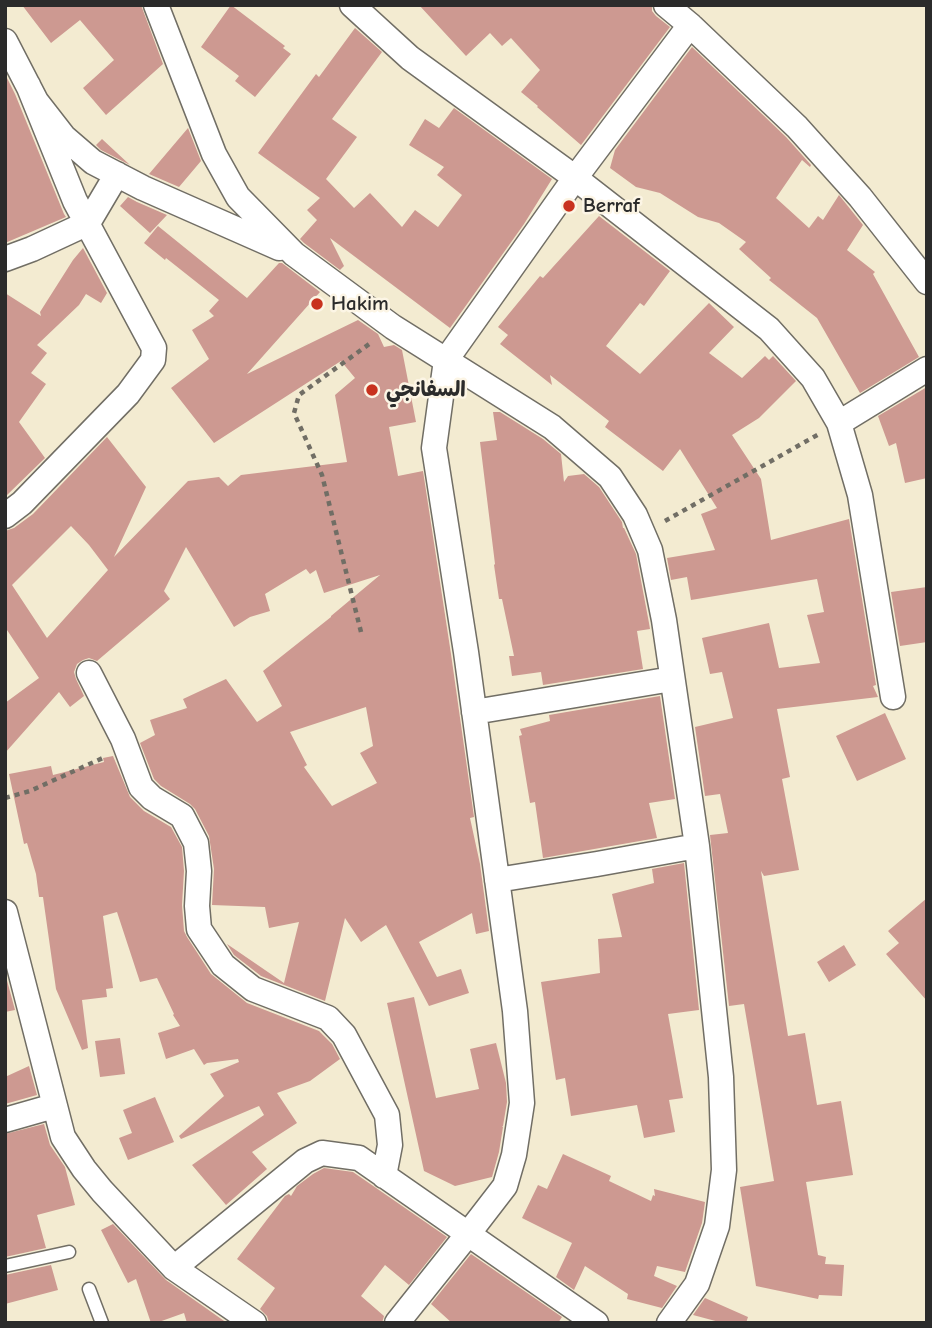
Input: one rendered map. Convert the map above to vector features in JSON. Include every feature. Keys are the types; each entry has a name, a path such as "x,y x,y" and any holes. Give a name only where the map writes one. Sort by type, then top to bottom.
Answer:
{"street":[{"path":"156,5 214,154 238,197 294,254 393,327 552,427 610,477 635,516 650,550 664,620 697,846 721,1077 724,1170 717,1226 697,1283 669,1323"},
{"path":"352,5 410,58 575,178 769,329 813,378 839,423 860,495 893,697"},
{"path":"666,5 797,127 860,197 927,282"},
{"path":"397,1323 505,1186 514,1155 522,1103 515,1011 434,448 446,360 575,178 690,25"},
{"path":"5,41 36,101 64,137 93,162 143,188 294,254"},
{"path":"5,516 22,503 119,403 153,360 154,348 75,201 28,85"},
{"path":"5,259 88,223 117,174"},
{"path":"839,423 927,369"},
{"path":"89,673 126,746 141,787 152,798 182,816 196,843 199,929 222,965 253,989 328,1018 344,1035 387,1115 390,1145 384,1176"},
{"path":"474,712 672,679"},
{"path":"497,880 697,846"},
{"path":"5,912 64,1136 84,1169 102,1191 174,1268 254,1323"},
{"path":"5,1120 54,1106"},
{"path":"174,1268 306,1161 323,1153 341,1155 359,1158 596,1323"}],"lane":[{"path":"5,1266 69,1252"},
{"path":"89,1289 102,1323"}],"path":[{"path":"361,632 322,475 294,413 299,395 393,327"},
{"path":"643,534 839,423"},
{"path":"5,798 30,791 77,771 126,746"}],"building":[{"path":"22,5 141,5 163,64 106,115 83,88 114,60 80,20 51,43"},
{"path":"231,5 285,46 283,48 291,54 255,97 235,81 239,76 201,47"},
{"path":"419,5 652,5 656,16 670,27 581,145 521,92 540,70 511,38 502,46 490,33 466,56"},
{"path":"355,28 382,52 332,119 357,137 326,179 354,208 370,193 402,227 415,210 438,227 462,195 437,175 444,167 409,145 425,119 439,128 454,108 552,179 524,224 450,328 330,238 344,266 340,270 304,243 300,239 317,220 307,210 320,198 258,153 316,74 319,77"},
{"path":"692,47 786,137 811,165 810,167 802,160 776,198 809,228 818,216 823,220 839,195 863,225 847,250 875,272 873,274 919,357 860,393 817,318 769,280 771,278 739,249 746,242 719,223 698,217 660,193 636,187 610,168 615,150"},
{"path":"5,74 66,217 5,243"},
{"path":"188,128 201,161 179,187 149,174"},
{"path":"102,139 130,165 101,150 96,145"},
{"path":"128,197 167,215 150,233 120,206"},
{"path":"599,216 670,271 644,306 640,303 606,346 640,374 709,303 734,327 709,353 742,378 765,356 769,360 773,356 796,381 759,418 732,435 761,479 771,540 849,519 876,685 873,686 878,697 777,709 790,777 782,779 799,870 764,876 761,871 788,1036 805,1033 817,1105 841,1101 853,1175 806,1182 818,1255 826,1257 825,1264 844,1265 842,1296 819,1295 818,1299 756,1286 740,1187 774,1181 744,1004 729,1006 710,835 728,833 720,794 705,796 695,727 733,718 722,672 710,674 702,638 769,623 779,668 820,663 807,615 824,612 817,579 691,600 687,577 671,580 667,558 715,550 701,514 717,508 680,449 663,471 605,427 609,421 550,375 552,385 500,344 508,335 498,327 540,276 543,278"},
{"path":"158,226 247,298 279,263 320,292 247,374 358,320 378,334 384,347 394,345 402,350 416,422 389,427 398,476 423,471 474,817 470,818 480,864 489,931 476,934 472,913 419,942 437,977 461,969 469,993 429,1006 386,925 361,942 345,918 325,1001 261,976 234,955 227,944 284,983 299,922 269,928 265,907 212,905 214,869 209,836 195,809 154,779 140,743 155,735 150,720 187,708 183,699 226,679 257,722 282,706 263,671 380,575 324,593 316,570 310,574 306,569 265,594 270,611 250,617 234,627 186,547 164,591 170,599 97,661 89,658 77,664 74,672 84,696 70,707 59,692 5,753 5,703 39,678 5,627 5,531 14,528 33,514 107,437 146,487 114,557 188,481 219,477 228,486 241,475 347,462 335,395 355,378 341,361 214,443 171,388 209,359 192,330 214,316 209,311 219,300 144,243","holes":["71,526 108,570 47,638 12,585","366,707 373,746 360,753 377,783 332,806 304,767 307,765 290,732"]},
{"path":"83,248 107,293 101,303 86,294 79,305 37,345 47,353 31,373 46,384 19,422 45,458 5,497 5,293 41,316 40,312"},
{"path":"927,387 927,478 905,483 896,443 889,446 878,416"},
{"path":"493,412 500,412 543,439 561,454 564,482 568,476 584,474 599,487 622,522 636,554 650,629 637,631 643,669 543,685 541,672 512,676 509,656 514,656 502,599 499,599 480,442 497,440"},
{"path":"927,587 927,642 900,646 891,592"},
{"path":"660,696 675,799 649,803 657,838 543,858 535,802 530,803 520,729 550,721 549,715"},
{"path":"885,713 906,759 857,781 836,736"},
{"path":"113,756 130,797 144,811 171,827 182,847 184,931 211,974 247,1003 319,1031 332,1044 340,1059 310,1081 277,1093 297,1123 252,1152 267,1169 226,1205 192,1165 264,1115 259,1106 181,1139 179,1136 224,1096 210,1074 239,1062 238,1059 204,1065 194,1049 166,1059 158,1033 180,1026 157,978 140,982 117,912 103,916 113,988 106,989 107,997 82,1000 88,1048 82,1050 56,989 43,897 39,897 36,874 27,843 24,844 9,774 51,766 53,775 104,762 103,758"},
{"path":"684,863 699,1010 668,1014 683,1098 669,1100 675,1132 644,1138 637,1105 571,1116 565,1078 556,1080 541,982 600,973 598,939 622,937 612,894 654,883 652,869"},
{"path":"927,898 927,1001 886,954 899,943 888,931"},
{"path":"844,945 856,965 829,982 817,962"},
{"path":"5,973 15,1010 5,1012"},
{"path":"414,997 436,1098 479,1089 470,1049 496,1043 506,1083 507,1102 492,1177 455,1186 424,1171 387,1003"},
{"path":"120,1038 125,1074 100,1077 95,1041"},
{"path":"29,1066 37,1095 5,1104 5,1077"},
{"path":"155,1097 174,1142 128,1160 119,1138 132,1133 123,1110"},
{"path":"44,1124 50,1145 65,1167 75,1205 37,1215 46,1248 5,1257 5,1134"},
{"path":"563,1154 611,1176 609,1181 651,1201 653,1195 655,1196 654,1189 705,1202 702,1223 685,1272 657,1266 654,1276 677,1286 662,1308 627,1299 628,1294 585,1266 574,1290 556,1277 572,1243 522,1218 538,1185 547,1189"},
{"path":"324,1168 353,1172 447,1237 409,1285 385,1265 361,1296 384,1316 382,1323 269,1323 267,1316 260,1309 275,1288 237,1259 285,1196 291,1196 297,1186"},
{"path":"113,1224 166,1280 227,1323 187,1323 184,1313 151,1323 136,1279 128,1283 101,1230"},
{"path":"471,1254 562,1317 558,1323 452,1323 431,1304"},
{"path":"51,1265 58,1290 5,1304 5,1275"},
{"path":"705,1298 748,1317 746,1323 723,1323 693,1315"}],"place":[{"name":"Berraf","path":"569,206"},
{"name":"Hakim","path":"317,304"},
{"name":"السفانجي","path":"372,390"}]}
